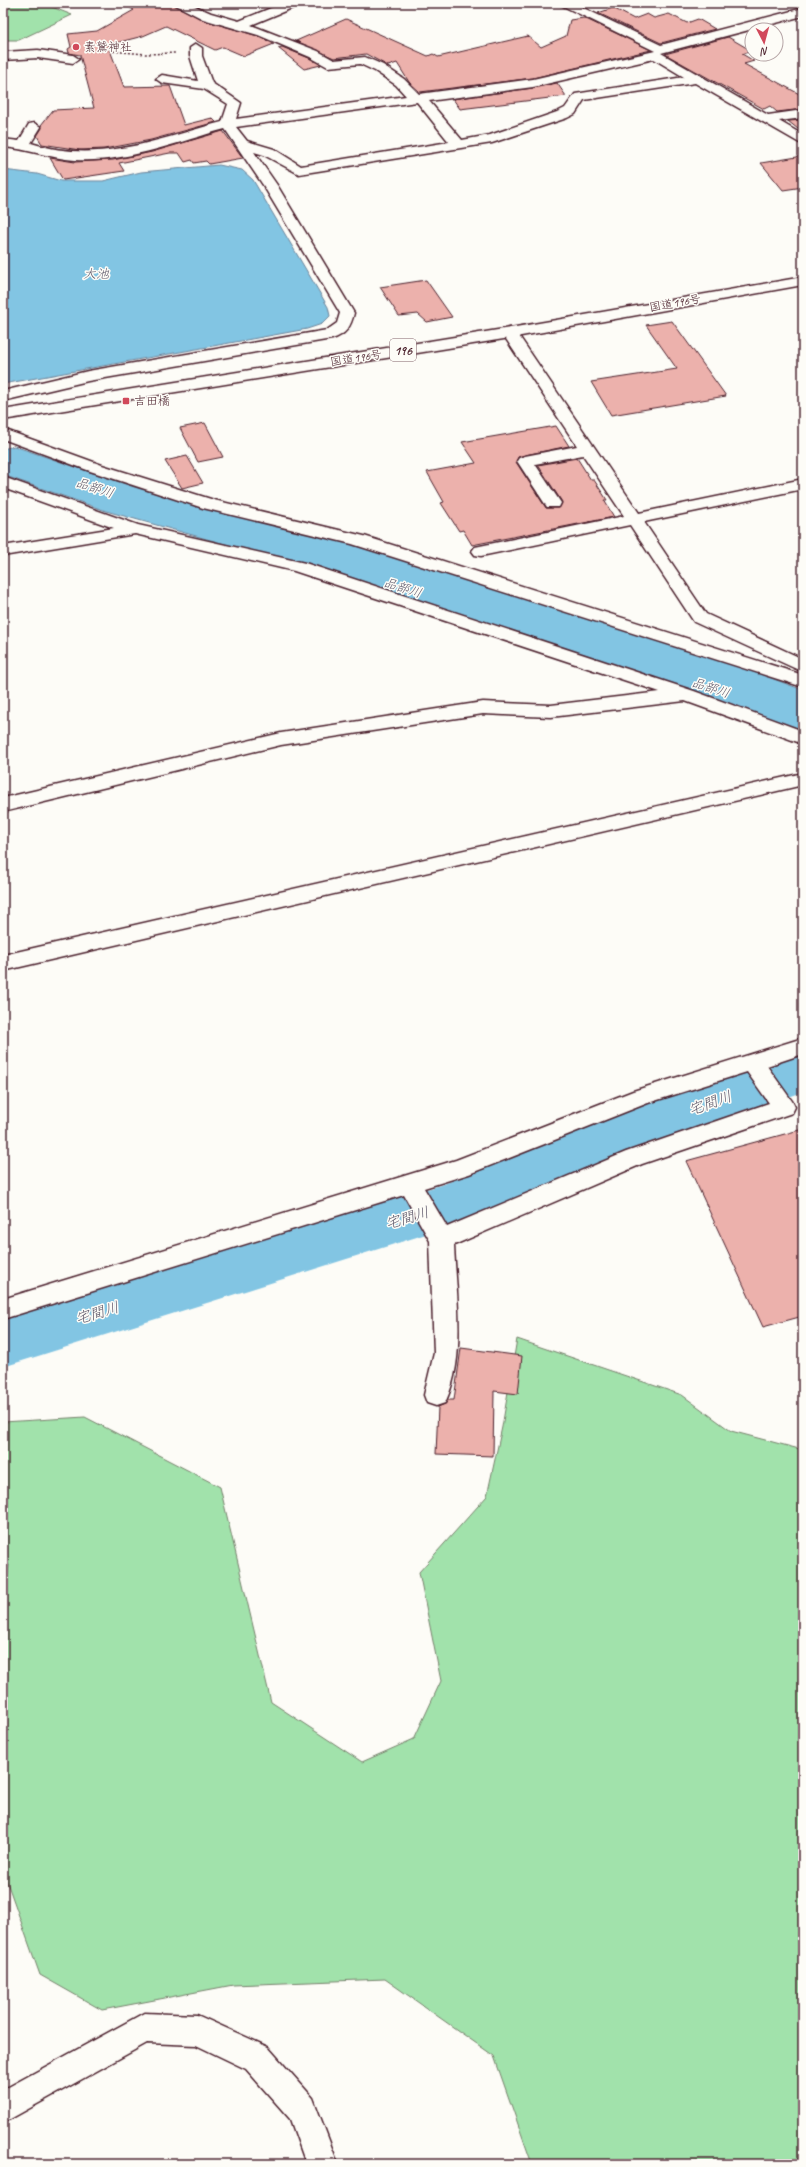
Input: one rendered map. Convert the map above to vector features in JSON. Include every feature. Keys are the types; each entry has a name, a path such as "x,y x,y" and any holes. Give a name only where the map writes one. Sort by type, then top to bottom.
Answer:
{"main road":[{"path":"178,3 207,16 262,32 314,54 332,64 362,60 379,68 400,82 418,98 459,145"},
{"path":"238,26 293,3"},
{"path":"563,3 658,52 696,79 803,141"},
{"path":"3,143 23,145 48,153 77,156 120,154 228,124 533,83 658,52 803,12"},
{"path":"196,50 207,86"},
{"path":"3,56 38,54 73,59"},
{"path":"162,79 207,86 235,103 228,124"},
{"path":"241,144 269,152 299,170 492,139 562,116 570,111 580,97 696,79"},
{"path":"766,119 803,114"},
{"path":"3,396 88,376 332,334 344,325 347,314 270,185 228,124"},
{"path":"23,145 34,127"},
{"name":"国道196号","path":"3,415 510,332 803,281"},
{"path":"510,332 700,618 803,666"},
{"path":"3,434 96,468 209,504 358,540 803,681"},
{"path":"553,503 525,460 588,449"},
{"path":"3,482 133,530 299,567 687,695 803,738"},
{"path":"481,551 803,484"},
{"path":"3,551 133,530"},
{"path":"3,805 281,739 484,708 551,711 687,695"},
{"path":"3,963 803,779"},
{"path":"3,1309 410,1185 461,1168 641,1097 803,1046"},
{"path":"441,1239 634,1158 784,1107 752,1062"},
{"path":"410,1185 441,1239 446,1353 436,1395"},
{"path":"3,2107 144,2028 198,2030 257,2058 302,2109 322,2164"}],"path":[{"path":"97,50 146,54 196,50"}],"green space":[{"path":"3,3 42,3 72,15 19,40 3,40"},
{"path":"517,1339 682,1395 731,1431 803,1450 803,2164 532,2164 494,2056 385,1979 233,1985 102,2010 40,1975 3,1871 3,1612 9,1565 3,1560 3,1422 85,1417 220,1487 271,1702 362,1762 414,1739 441,1681 419,1572 487,1496 502,1427"}],"water":[{"name":"大池","path":"219,165 242,170 253,180 328,307 330,316 322,324 307,329 3,384 3,170 37,174 61,181 103,181 141,172"},
{"name":"品部川","path":"14,446 134,487 225,513 366,547 717,658 803,690 803,734 232,546 106,511 3,475 3,449"}],"building":[{"path":"121,3 171,3 203,20 258,36 274,44 244,56 223,47 215,50 166,26 143,36 108,45 124,87 170,86 184,125 212,118 216,122 151,140 104,149 80,150 42,144 37,136 42,128 41,125 53,110 94,108 80,55 69,53 68,49 71,47 68,34 97,31 134,10"},
{"path":"613,8 634,19 647,14 654,18 669,14 687,23 698,19 715,29 661,43 598,13"},
{"path":"584,18 651,50 533,78 420,92 409,82 397,63 388,66 366,54 334,58 296,41 346,19 428,56 433,54 438,57 528,36 541,47 566,36 570,20"},
{"path":"728,37 744,46 744,53 742,54 744,55 744,62 751,62 744,64 803,96 803,109 777,112 770,106 764,109 665,54"},
{"path":"282,47 309,58 321,65 304,69 278,48"},
{"path":"557,83 566,96 460,109 453,99 533,88"},
{"path":"803,120 803,133 788,121"},
{"path":"223,131 243,158 209,164 206,161 194,163 192,160 185,162 179,153 170,153 119,163 124,171 63,180 50,158 75,162 113,160 152,152"},
{"path":"803,156 803,187 783,190 761,163"},
{"path":"426,280 452,317 427,322 418,314 399,316 380,287"},
{"path":"672,321 726,396 611,415 591,382 677,369 646,325"},
{"path":"205,423 223,457 198,462 180,428"},
{"path":"556,426 569,446 518,457 516,462 546,508 559,508 562,502 538,465 577,458 591,480 594,480 607,500 604,500 614,517 472,545 463,530 459,531 441,503 444,502 427,472 476,463 462,442"},
{"path":"187,456 203,483 182,488 165,461"},
{"path":"803,1129 803,1316 763,1327 686,1161"},
{"path":"461,1348 522,1356 518,1394 494,1391 493,1456 436,1454 438,1407 445,1404 448,1400 454,1400"}],"waterway":[{"name":"宅間川","path":"3,1342 455,1203 700,1106 803,1072"}],"place":[{"name":"素鷲神社","path":"76,47"},
{"name":"吉田橋","path":"126,401"}]}
